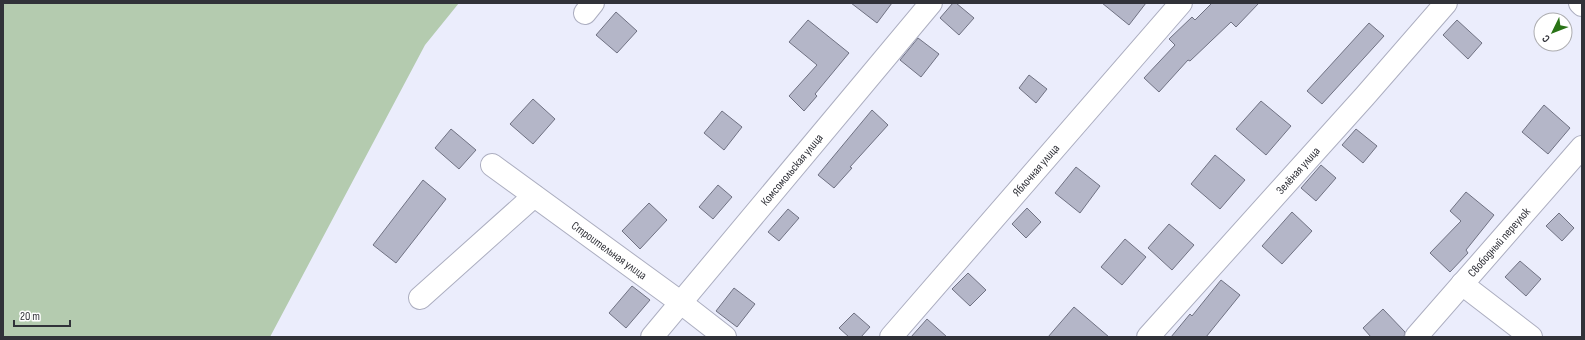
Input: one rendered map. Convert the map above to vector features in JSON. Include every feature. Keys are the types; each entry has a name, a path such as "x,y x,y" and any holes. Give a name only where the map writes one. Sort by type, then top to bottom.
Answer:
{"street":[{"name":"Комсомольская улица","path":"652,337 931,3"},
{"name":"Яблочная улица","path":"891,337 1181,3"},
{"name":"Зелёная улица","path":"1148,337 1365,96 1446,3"},
{"name":"Свободный переулок","path":"1416,337 1582,147"},
{"name":"Строительная улица","path":"492,165 680,302 725,337"},
{"path":"420,298 534,196"},
{"path":"1462,284 1531,337"}],"green space":[{"path":"3,3 459,3 425,45 270,337 3,337"}],"building":[{"path":"851,3 892,3 877,23"},
{"path":"953,3 956,3 974,18 959,35 940,18"},
{"path":"1102,3 1146,3 1129,25"},
{"path":"1212,3 1259,3 1236,27 1231,22 1190,61 1188,60 1159,92 1144,78 1175,45 1169,39 1192,17 1195,20"},
{"path":"616,12 637,31 617,53 596,35"},
{"path":"808,20 849,53 815,94 817,96 804,111 789,96 817,65 789,42"},
{"path":"1457,20 1482,43 1468,59 1443,35"},
{"path":"1369,23 1384,36 1322,104 1307,91"},
{"path":"918,38 939,54 921,77 900,60"},
{"path":"1029,75 1047,89 1036,103 1019,88"},
{"path":"533,99 555,119 533,144 510,124"},
{"path":"1261,101 1291,126 1266,155 1236,129"},
{"path":"1544,105 1570,128 1548,154 1522,132"},
{"path":"872,110 888,125 850,167 852,168 834,188 818,175"},
{"path":"722,111 742,127 724,150 704,133"},
{"path":"451,129 476,150 459,169 435,148"},
{"path":"1356,129 1377,146 1363,163 1342,145"},
{"path":"1215,155 1245,180 1220,209 1191,184"},
{"path":"1321,165 1336,178 1316,201 1301,188"},
{"path":"1076,167 1100,186 1080,213 1055,193"},
{"path":"423,180 446,199 396,263 373,245"},
{"path":"718,185 732,197 713,219 699,207"},
{"path":"1466,192 1494,215 1466,250 1468,253 1450,272 1430,253 1461,221 1450,211"},
{"path":"649,203 667,220 640,249 622,231"},
{"path":"1027,208 1041,222 1026,238 1012,224"},
{"path":"788,209 799,218 779,241 768,232"},
{"path":"1292,212 1312,231 1282,264 1262,246"},
{"path":"1559,213 1574,228 1562,241 1546,226"},
{"path":"1169,224 1194,245 1172,270 1148,248"},
{"path":"1125,239 1146,257 1122,285 1101,267"},
{"path":"1520,261 1541,279 1526,296 1505,277"},
{"path":"968,273 986,290 970,306 952,289"},
{"path":"1221,280 1240,295 1206,337 1171,337 1190,314 1192,316"},
{"path":"632,286 650,300 626,328 609,313"},
{"path":"734,288 755,304 737,327 716,311"},
{"path":"1074,307 1109,337 1048,337"},
{"path":"1383,309 1405,332 1404,337 1371,337 1363,328"},
{"path":"854,313 870,327 861,337 849,337 839,328"},
{"path":"927,319 947,337 911,337"}]}
